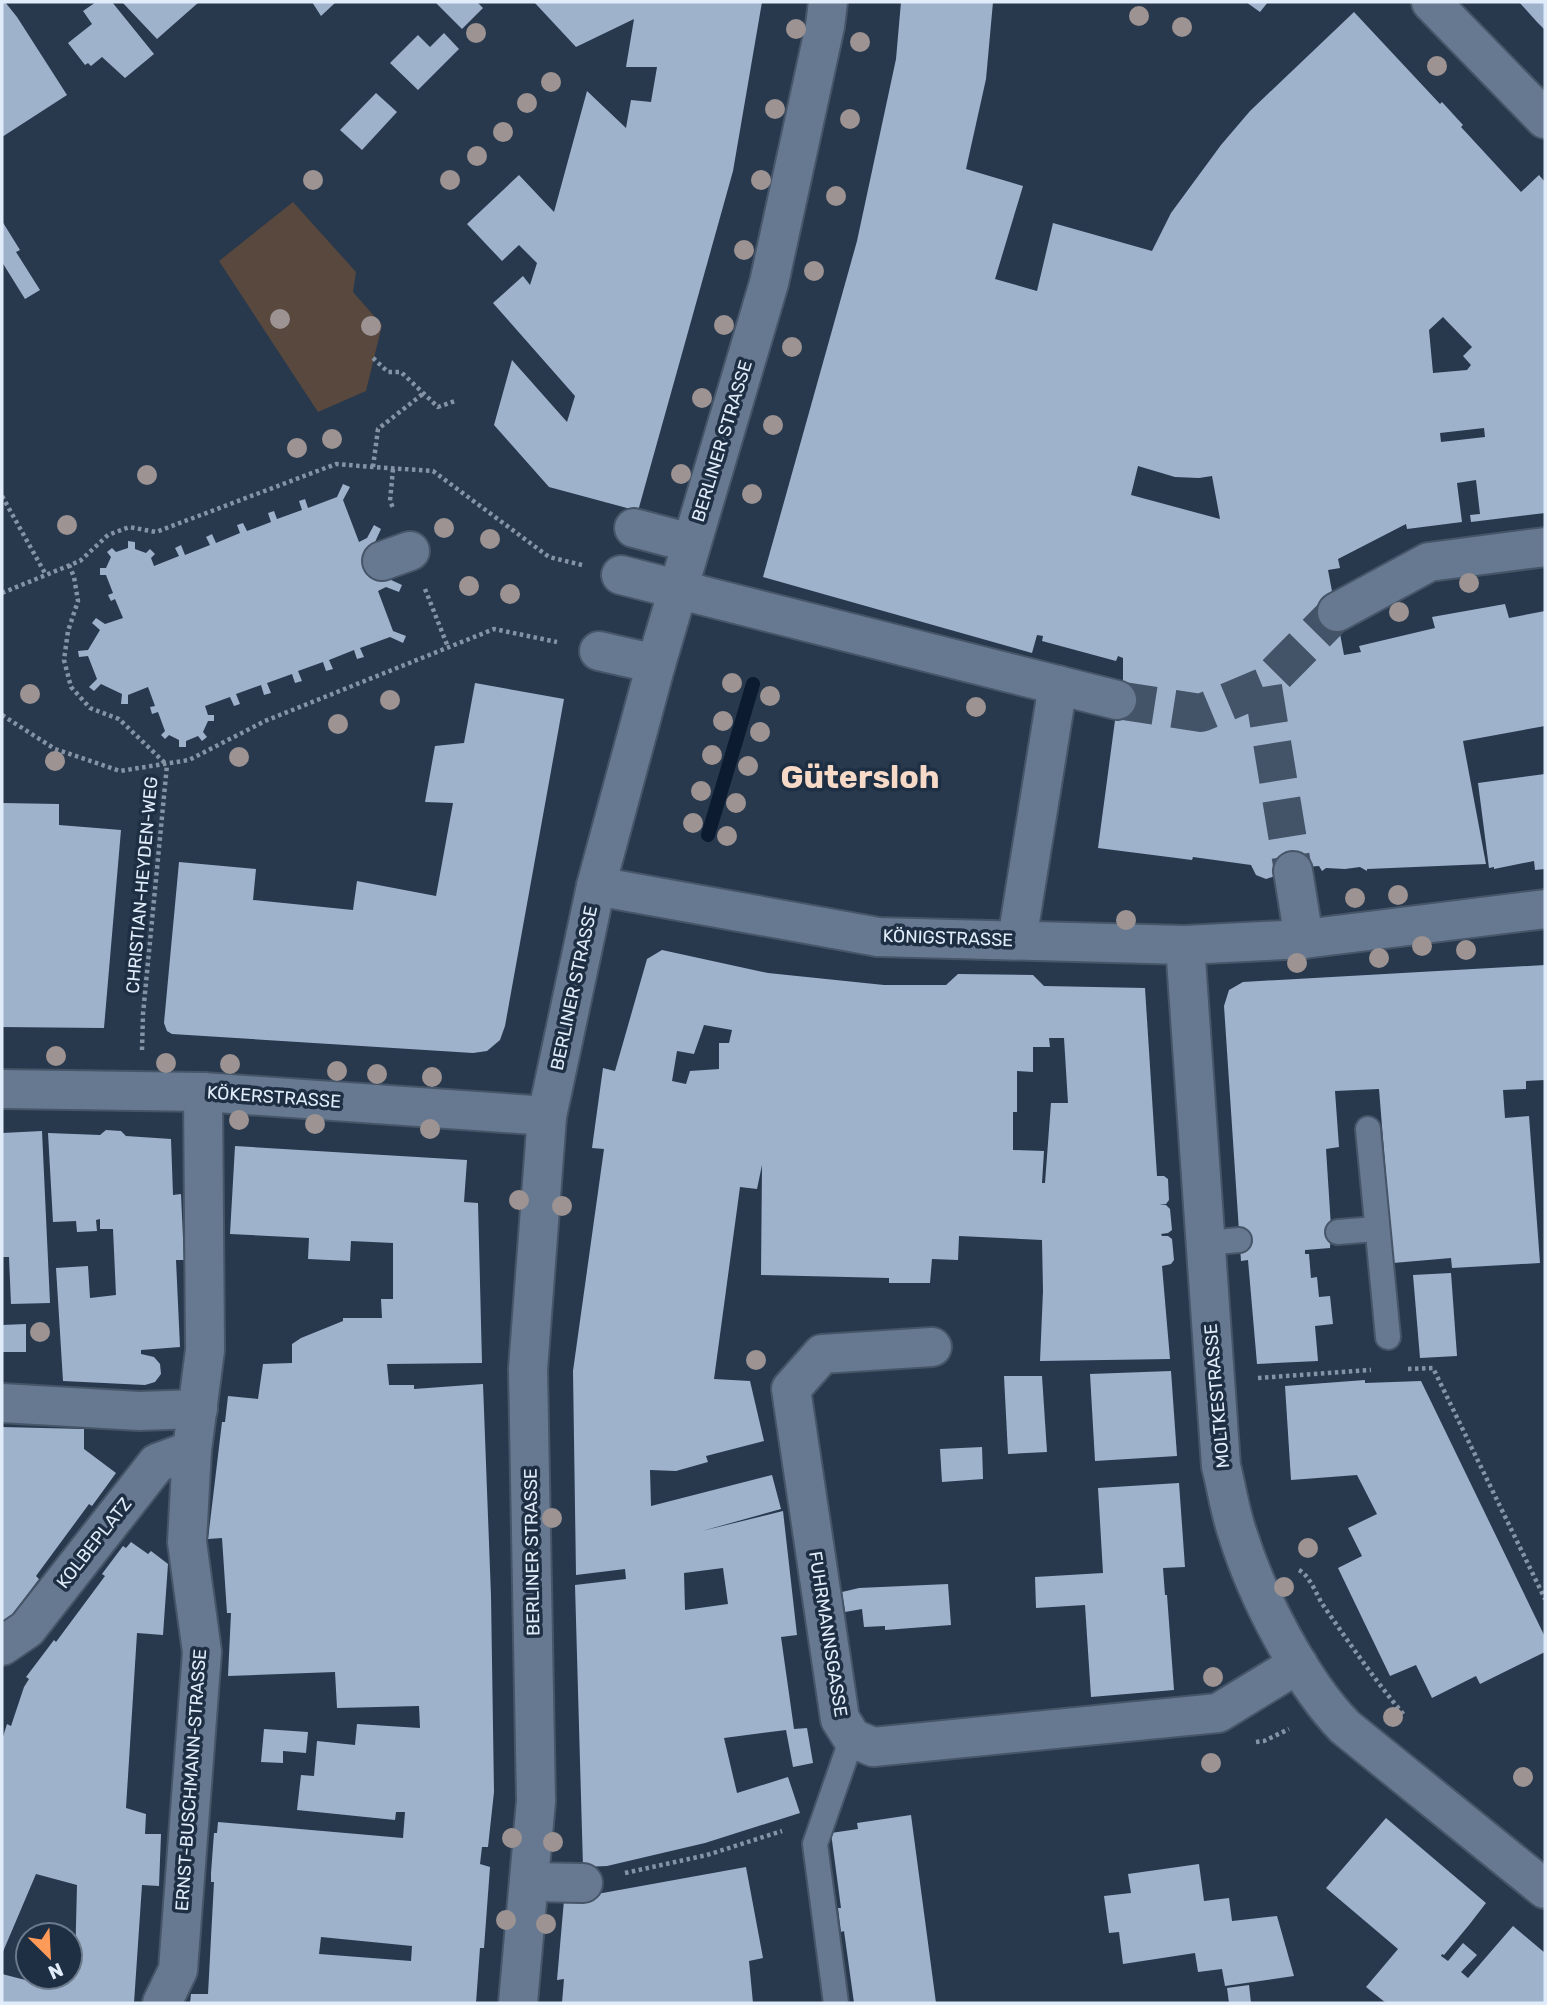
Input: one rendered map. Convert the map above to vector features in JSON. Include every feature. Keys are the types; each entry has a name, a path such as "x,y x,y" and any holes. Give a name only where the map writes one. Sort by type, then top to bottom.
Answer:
{"street":[{"name":"BERLINER STRASSE","path":"518,2003 536,1788 528,1369 547,1116 596,886 656,664 769,283 828,2"},
{"path":"1431,2 1545,119"},
{"path":"634,528 691,543"},
{"path":"1336,612 1429,562 1545,547"},
{"path":"621,575 1117,700"},
{"path":"599,651 656,664"},
{"path":"1017,940 1058,685"},
{"path":"1293,871 1304,939"},
{"name":"KÖNIGSTRASSE","path":"596,886 878,937 1185,945 1304,939 1545,909"},
{"name":"MOLTKESTRASSE","path":"1185,945 1223,1242 1215,1381 1221,1466 1237,1534 1258,1588 1298,1664 1328,1710 1345,1727 1545,1889"},
{"name":"KÖKERSTRASSE","path":"2,1089 203,1092 547,1116"},
{"name":"ERNST-BUSCHMANN-STRASSE","path":"162,2003 178,1970 202,1652 187,1542 192,1450 205,1350 203,1092"},
{"name":"FUHRMANNSGASSE","path":"932,1347 822,1354 792,1389 840,1719 852,1738 873,1747 1218,1713 1298,1664"},
{"path":"2,1403 139,1410 198,1409"},
{"path":"139,1410 140,1439 157,1463 192,1450"},
{"name":"KOLBEPLATZ","path":"2,1646 27,1629 157,1463"},
{"path":"528,1882 583,1883"}],"lane":[{"path":"1368,1129 1388,1337"},
{"path":"1338,1232 1376,1228"},
{"path":"836,2003 815,1844 852,1738"}],"path":[{"path":"373,358 388,372 401,372 438,407 455,401"},
{"path":"373,467 378,429 424,393"},
{"path":"2,593 80,561 108,535 129,527 156,532 336,464 433,471 550,557 621,575"},
{"path":"2,496 46,575"},
{"name":"CHRISTIAN-HEYDEN-WEG","path":"69,565 78,601 68,631 64,660 71,687 90,708 119,719 167,765 143,1014 139,1091"},
{"path":"2,715 55,749 120,771 189,760 265,721 494,629 599,651"},
{"path":"1395,1369 1433,1368 1545,1600"},
{"path":"1215,1381 1383,1370"},
{"path":"1237,1534 1304,1573 1317,1597 1371,1676 1407,1719"},
{"path":"1251,1743 1264,1741 1328,1710"},
{"path":"583,1883 707,1855 822,1818"}],"shaded area":[{"path":"293,202 356,272 353,292 382,325 366,391 318,412 219,261"}],"building":[{"path":"2,2 5,2 17,17 67,95 2,137"},
{"path":"96,2 112,2 154,54 125,78 102,57 91,66 88,63 85,65 68,43 92,24 83,11"},
{"path":"122,2 199,2 157,39"},
{"path":"312,2 336,2 321,16"},
{"path":"435,2 477,2 483,8 462,29"},
{"path":"534,2 762,2 733,171 638,511 549,487 494,425 512,360 567,422 575,396 493,303 523,276 530,285 537,263 519,245 502,261 467,224 519,175 554,212 587,91 626,128 631,100 651,102 657,67 626,67 634,19 576,47"},
{"path":"901,2 993,2 986,79 966,169 1023,186 995,279 1037,291 1053,223 1152,251 1171,213 1221,145 1250,111 1354,12 1440,104 1442,102 1463,125 1461,127 1521,192 1539,175 1545,182 1545,513 1471,522 1470,515 1480,514 1476,480 1457,483 1462,522 1407,529 1406,524 1338,559 1340,568 1328,570 1344,655 1361,652 1359,646 1435,628 1432,617 1505,604 1509,618 1545,611 1545,726 1463,741 1486,864 1367,871 1360,867 1326,868 1322,871 1319,866 1304,867 1266,879 1256,875 1251,865 1098,848 1120,683 1123,683 1123,658 1118,656 1116,661 1042,641 1043,636 1037,635 1032,653 763,577 857,241 896,59","holes":["1443,317 1472,347 1463,356 1471,365 1467,370 1433,373 1429,330","1484,428 1485,437 1441,442 1440,433","1138,466 1175,477 1212,476 1220,519 1131,495"]},
{"path":"1246,2 1268,2 1260,12"},
{"path":"1519,2 1545,2 1545,30 1537,22"},
{"path":"444,33 459,49 418,90 390,63 418,35 430,47"},
{"path":"376,93 397,112 362,150 340,130"},
{"path":"2,221 20,250 16,252 40,290 25,299 2,262"},
{"path":"343,484 350,487 343,500 359,542 367,538 374,525 381,529 375,542 389,579 402,585 399,592 386,587 378,591 393,631 406,636 403,643 390,637 360,648 364,657 357,659 354,650 329,660 333,669 326,671 323,662 298,671 302,681 295,683 292,674 267,683 271,693 264,695 261,685 236,694 240,704 234,706 230,697 205,706 208,715 214,715 214,721 208,721 203,732 207,737 202,741 198,736 186,741 186,747 179,747 179,740 169,735 165,739 161,735 165,731 158,712 152,714 150,707 155,706 148,687 128,695 128,704 121,704 122,694 101,684 94,691 89,687 97,679 88,656 79,657 78,651 88,650 100,630 92,623 96,618 105,624 123,618 115,599 111,601 108,595 113,593 106,575 100,575 100,568 106,568 111,557 107,552 112,548 116,552 128,548 128,541 135,542 135,549 146,553 150,549 155,554 151,558 154,566 179,556 175,548 181,545 185,555 210,545 206,537 212,534 216,543 240,533 237,525 243,523 247,531 271,522 268,513 274,511 277,519 302,510 299,501 305,499 308,508 337,497"},
{"path":"475,683 564,699 505,1026 500,1040 487,1051 473,1053 172,1034 167,1031 164,1023 179,862 256,869 253,900 353,910 357,881 436,896 453,803 425,802 435,746 464,743"},
{"path":"1545,774 1545,869 1535,870 1534,861 1489,868 1478,783"},
{"path":"2,803 59,804 59,825 121,830 104,1028 2,1027"},
{"path":"662,950 768,973 884,985 946,985 958,974 1033,975 1044,986 1145,988 1157,1176 1168,1179 1169,1200 1166,1204 1159,1204 1170,1209 1172,1230 1161,1234 1172,1239 1174,1260 1171,1264 1162,1266 1170,1359 1040,1361 1042,1240 959,1236 958,1260 932,1259 930,1283 889,1283 889,1278 761,1275 762,1165 757,1189 740,1187 714,1379 750,1381 764,1441 706,1456 708,1462 676,1471 650,1470 651,1506 772,1475 781,1509 702,1531 783,1511 797,1635 781,1637 794,1729 807,1728 813,1763 793,1767 786,1730 724,1738 737,1793 788,1777 800,1813 705,1843 607,1866 583,1867 575,1585 626,1579 625,1569 576,1575 573,1371 604,1149 592,1148 603,1068 615,1071 647,959","holes":["704,1025 732,1030 729,1043 719,1043 719,1069 690,1071 686,1084 672,1081 677,1051 694,1054","1049,1038 1064,1038 1068,1103 1051,1103 1045,1183 1042,1183 1044,1151 1013,1150 1013,1112 1017,1112 1017,1071 1033,1072 1033,1047 1050,1047","723,1568 728,1604 685,1610 684,1573"]},
{"path":"1545,965 1545,1080 1526,1081 1526,1089 1503,1090 1505,1118 1529,1116 1540,1263 1452,1268 1451,1258 1393,1263 1379,1089 1335,1091 1339,1147 1326,1149 1330,1248 1305,1250 1305,1254 1309,1254 1311,1278 1317,1277 1319,1297 1330,1296 1333,1324 1315,1326 1318,1361 1257,1364 1248,1260 1241,1261 1224,1006 1229,990 1243,982"},
{"path":"106,1130 121,1131 126,1136 171,1139 173,1195 181,1194 184,1260 176,1260 180,1347 141,1350 141,1354 154,1357 160,1364 161,1374 155,1382 145,1385 63,1381 56,1268 88,1266 90,1298 116,1295 113,1229 100,1229 100,1219 96,1220 97,1231 77,1232 76,1221 53,1222 48,1133 100,1135"},
{"path":"42,1131 50,1303 11,1304 9,1257 2,1257 2,1133"},
{"path":"235,1146 467,1160 464,1202 478,1203 482,1363 387,1364 389,1385 414,1385 414,1389 483,1384 491,1596 494,1792 488,1847 482,1847 480,1864 490,1867 484,1948 480,1948 476,2003 190,2003 191,1994 208,1994 214,1882 211,1882 211,1873 214,1833 217,1833 218,1822 403,1838 405,1812 396,1812 395,1820 297,1810 301,1775 314,1776 317,1741 355,1745 357,1724 420,1728 419,1706 337,1708 335,1672 228,1676 231,1613 227,1613 222,1538 208,1539 222,1422 225,1422 228,1396 258,1399 263,1364 292,1363 292,1344 343,1321 343,1318 382,1318 381,1299 393,1299 393,1243 351,1241 350,1261 308,1259 309,1238 230,1234","holes":["321,1937 412,1946 411,1961 319,1954"]},
{"path":"1451,1273 1457,1356 1420,1358 1413,1275"},
{"path":"26,1324 26,1352 2,1352 2,1325"},
{"path":"1171,1371 1177,1456 1095,1461 1090,1374"},
{"path":"1004,1376 1042,1376 1047,1452 1008,1454"},
{"path":"1365,1380 1365,1383 1421,1381 1545,1637 1545,1652 1480,1684 1476,1676 1432,1698 1416,1665 1390,1676 1338,1568 1362,1556 1348,1528 1377,1514 1357,1475 1291,1480 1285,1386"},
{"path":"2,1427 84,1429 84,1449 116,1473 92,1506 89,1504 36,1576 39,1579 8,1620 2,1620"},
{"path":"982,1447 983,1479 942,1482 940,1449"},
{"path":"1179,1483 1185,1567 1163,1568 1174,1690 1091,1697 1085,1605 1036,1608 1035,1577 1103,1573 1098,1488"},
{"path":"131,1542 148,1554 151,1551 168,1564 163,1635 137,1633 126,1808 146,1814 145,1834 161,1834 159,1886 142,1885 134,2003 2,2003 2,1974 14,1977 14,1991 84,1991 84,1921 76,1921 77,1885 36,1874 2,1954 2,1740 7,1724 11,1726 29,1679 26,1677 105,1576 102,1574 123,1546 126,1548"},
{"path":"948,1584 951,1625 885,1630 885,1626 864,1627 862,1609 845,1612 842,1592 859,1588"},
{"path":"264,1729 308,1732 306,1753 283,1751 283,1763 261,1762"},
{"path":"911,1815 936,2003 854,2003 844,1931 841,1932 838,1908 841,1908 831,1833 858,1829 857,1823"},
{"path":"1386,1818 1486,1903 1441,1956 1448,1961 1463,1943 1477,1955 1461,1972 1468,1978 1513,1926 1545,1953 1545,2003 1386,2003 1366,1987 1398,1949 1326,1888"},
{"path":"1199,1864 1204,1901 1229,1898 1232,1921 1277,1916 1294,1976 1225,1986 1222,1969 1198,1972 1195,1953 1123,1964 1119,1932 1109,1933 1104,1896 1131,1893 1128,1874"},
{"path":"746,1867 763,1958 749,1961 753,2003 562,2003 564,1979 557,1980 564,1900"},
{"path":"1249,1985 1251,2003 1229,2003 1227,1988"}],"waterway":[{"path":"708,835 753,684"}],"tunnel":[{"path":"1117,700 1201,713 1263,687 1337,612"},
{"path":"1263,687 1293,871"}],"district":[{"name":"Gütersloh","path":"860,777"}]}
